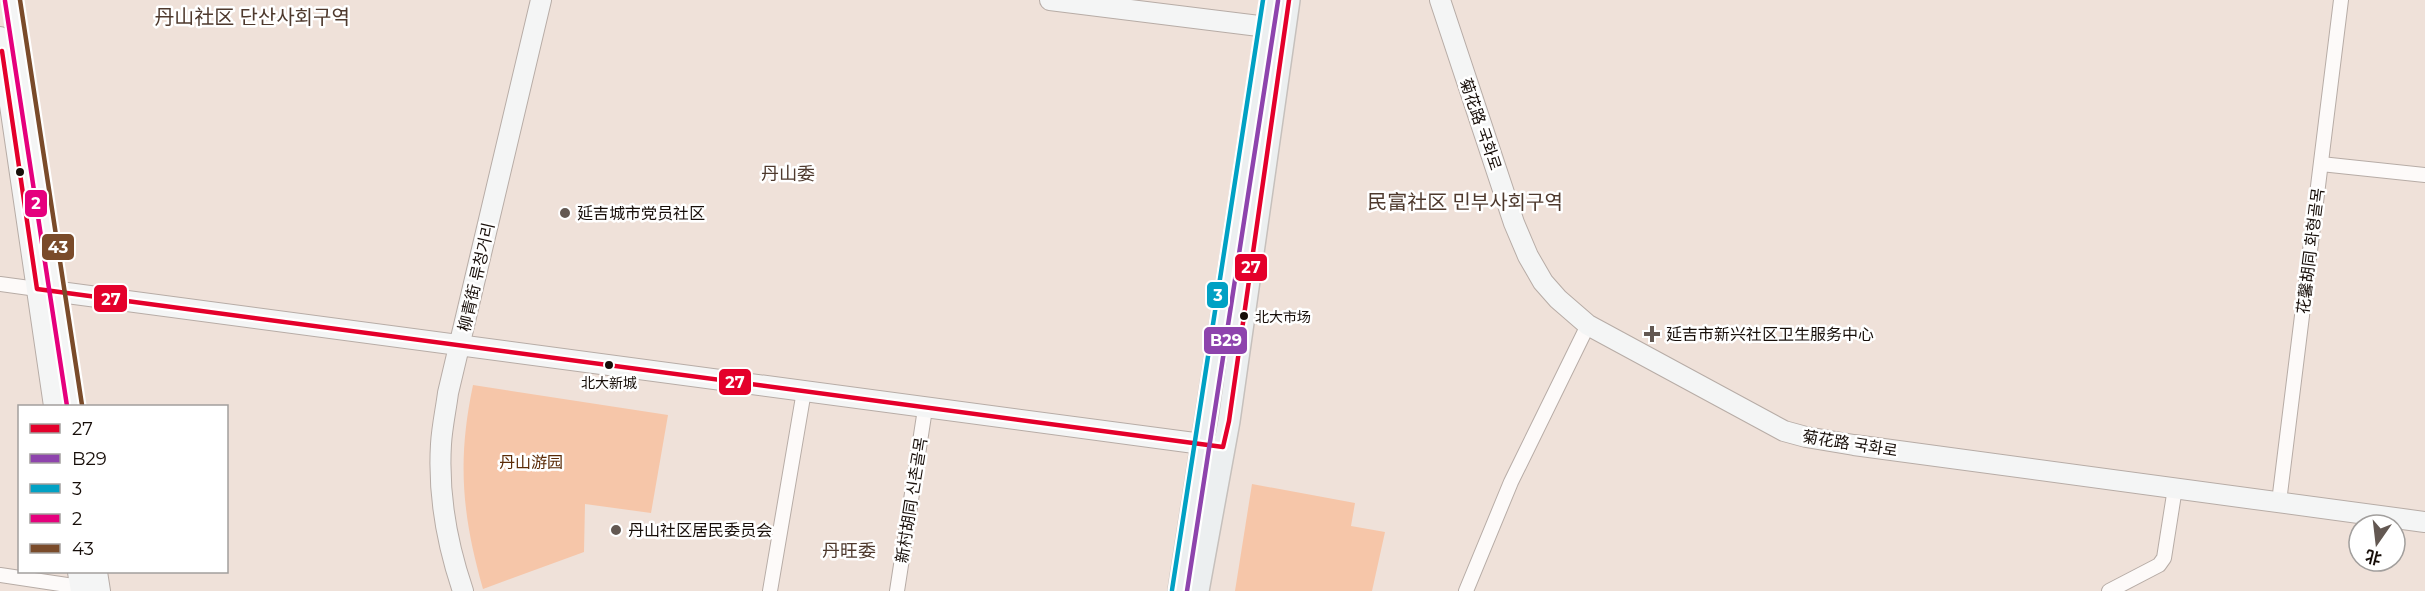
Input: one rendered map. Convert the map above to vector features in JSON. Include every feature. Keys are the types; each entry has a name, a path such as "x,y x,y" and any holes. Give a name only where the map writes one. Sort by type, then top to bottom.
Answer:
{"main road":[{"path":"1198,591 1213,446 1271,0"},
{"path":"1179,591 1213,446 1289,0"}],"street":[{"path":"12,0 5,48 54,405"},
{"name":"柳青街 류청거리","path":"463,591 452,558 446,524 441,473 441,443 447,401 541,0"},
{"path":"1050,0 1267,27"},
{"name":"菊花路 국화로","path":"1440,0 1514,223 1528,256 1543,282 1588,325 1784,431 1806,437 2425,522"},
{"name":"花馨胡同 화형골목","path":"2279,502 2341,0"},
{"path":"5,48 56,291 75,405"},
{"path":"2321,164 2425,175"},
{"path":"0,284 1213,446"},
{"path":"1466,591 1511,482 1588,325"},
{"path":"770,591 804,391"},
{"name":"新村胡同 신촌골목","path":"897,591 925,409"},
{"path":"2109,591 2159,565 2164,558 2175,488"},
{"path":"0,575 89,584"}],"green space":[{"name":"丹山游园","path":"473,385 668,415 651,513 585,504 584,552 483,589 470,537 464,488 465,439"},
{"path":"1252,484 1355,503 1351,526 1385,532 1372,591 1235,591"}],"transit line":[{"name":"43","path":"20,0 82,405"},
{"name":"3","path":"1172,590 1263,0"},
{"name":"27","path":"2,51 37,289 1223,447 1229,421 1289,0"},
{"name":"2","path":"5,1 67,405"},
{"name":"B29","path":"1187,591 1278,1"}],"place":[{"name":"延吉城市党员社区","path":"565,213"},
{"name":"北大市场","path":"1244,316"},
{"name":"延吉市新兴社区卫生服务中心","path":"1652,334"},
{"name":"北大新城","path":"609,365"},
{"name":"丹山社区居民委员会","path":"616,530"}],"district":[{"name":"丹山社区 단산사회구역","path":"252,17"},
{"name":"丹山委","path":"788,174"},
{"name":"民富社区 민부사회구역","path":"1465,202"},
{"name":"丹旺委","path":"849,551"}]}
